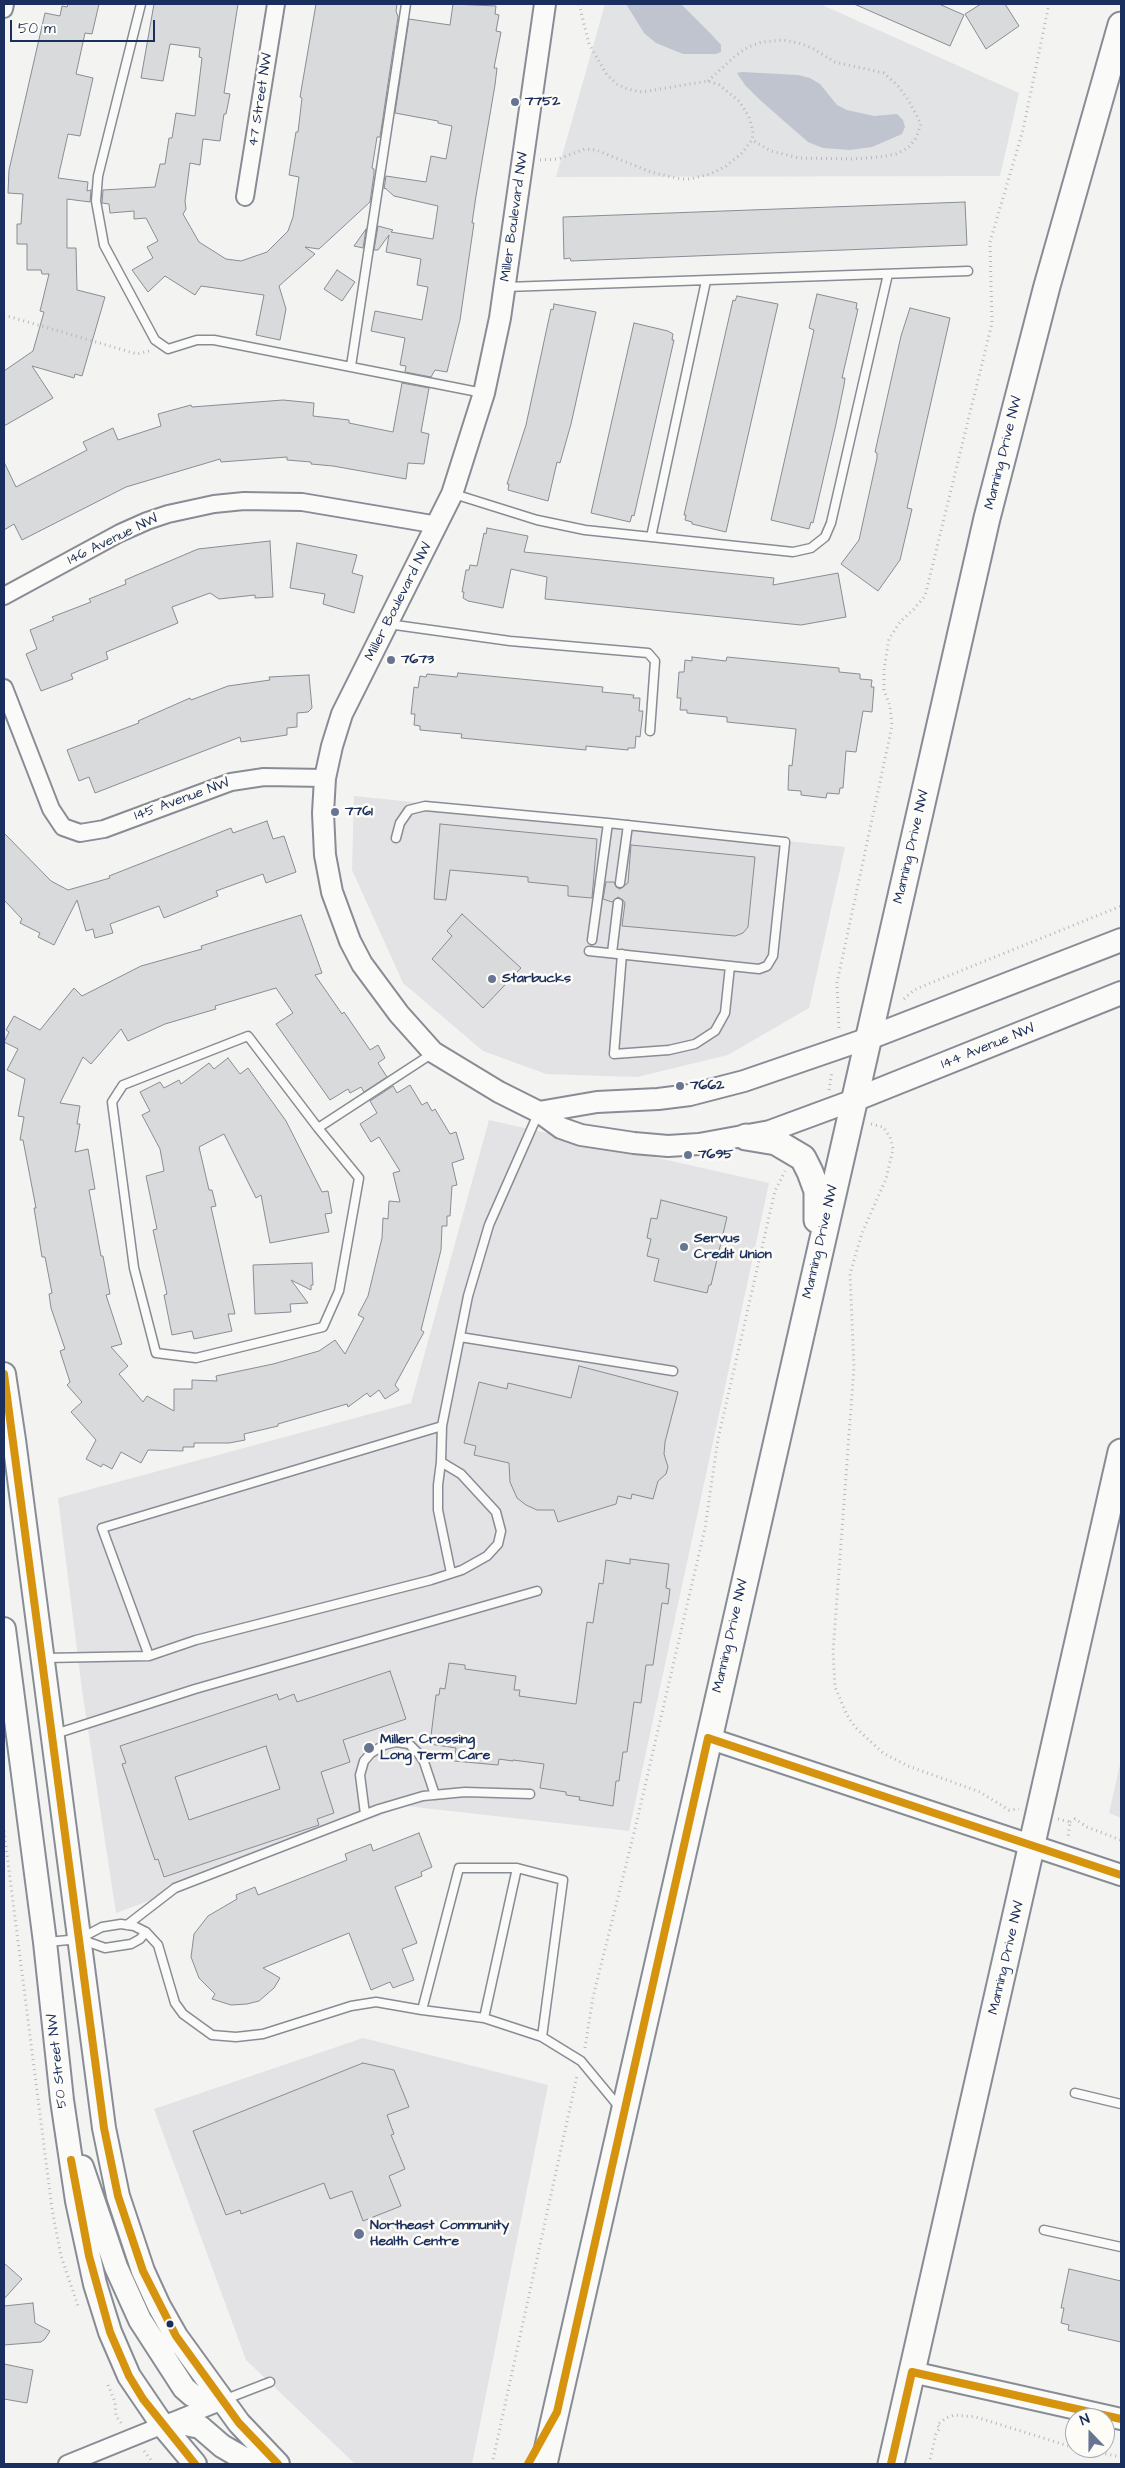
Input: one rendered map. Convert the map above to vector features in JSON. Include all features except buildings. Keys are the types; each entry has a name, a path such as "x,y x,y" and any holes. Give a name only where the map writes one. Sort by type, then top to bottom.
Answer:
{"main road":[{"name":"Manning Drive NW","path":"544,2464 818,1255 990,508 1047,286 1121,25"},
{"path":"869,1038 1121,940"},
{"name":"144 Avenue NW","path":"854,1100 1121,994"},
{"path":"746,1137 776,1142 802,1158 817,1191 818,1255"},
{"path":"4,1374 9,1440 43,1658 104,2128 118,2196 143,2271 159,2306 176,2336 222,2401 278,2464"},
{"name":"Manning Drive NW","path":"891,2464 1121,1452"},
{"name":"50 Street NW","path":"4,1629 45,1942 68,2145 89,2256 110,2332 129,2376 163,2426 196,2464"},
{"path":"68,2145 84,2170 116,2267 140,2320 184,2388 205,2401 222,2401"},
{"path":"528,2464 557,2412"},
{"path":"163,2426 181,2423 200,2427 222,2446 253,2464"}],"street":[{"path":"4,9 5,4"},
{"name":"47 Street NW","path":"245,197 276,4"},
{"name":"Miller Boulevard NW","path":"545,4 505,287 484,393 452,494 342,714 332,746 325,778 323,813 325,855 332,892 350,941 378,988 433,1052 499,1092 539,1112 561,1128 581,1135 634,1143 668,1146 692,1144 746,1137 770,1131 854,1100"},
{"name":"146 Avenue NW","path":"4,596 120,533 147,521 168,514 214,504 244,501 302,502 438,525"},
{"name":"145 Avenue NW","path":"4,688 51,809 58,821 71,830 80,833 96,831 231,782 264,778 325,778"},
{"path":"539,1112 597,1102 658,1099 699,1093 744,1081 869,1038"},
{"path":"708,1738 1121,1875"},
{"path":"912,2372 1121,2418"},
{"path":"67,2464 222,2401"}],"lane":[{"path":"141,4 98,176 96,201 104,246 142,319 160,344 168,349 174,349 198,340 214,340 484,393"},
{"path":"351,366 406,4"},
{"path":"505,287 968,271"},
{"path":"452,494 537,520 585,530 793,552 811,548 824,537 831,523 888,274"},
{"path":"651,537 706,281"},
{"path":"388,624 510,641 648,653 655,661 650,731"},
{"path":"396,838 400,824 409,810 425,806 786,842 773,956 767,966 759,969 589,951"},
{"path":"592,940 608,823"},
{"path":"620,883 628,826"},
{"path":"612,953 618,903"},
{"path":"622,954 614,1054 669,1050 695,1044 715,1031 725,1013 730,966"},
{"path":"248,1036 318,1128 358,1178 339,1291 323,1327 196,1358 156,1353 134,1268 112,1102 123,1085 248,1036"},
{"path":"318,1128 433,1052"},
{"path":"451,1573 438,1510 442,1426 468,1296 488,1225 539,1112"},
{"path":"460,1337 673,1371"},
{"path":"149,1656 102,1528 442,1426"},
{"path":"43,1658 149,1656 196,1640 451,1573 487,1556 498,1544 501,1530 496,1512 461,1474 441,1462"},
{"path":"53,1735 195,1689 537,1591"},
{"path":"365,1814 360,1775 364,1761 371,1752 384,1745 396,1742 409,1744 418,1753 427,1768 434,1795"},
{"path":"127,1925 175,1888 365,1814 423,1796 465,1792 530,1794"},
{"path":"422,2010 459,1868 517,1868 563,1880 542,2037"},
{"path":"484,2018 517,1868"},
{"path":"80,1939 102,1926 127,1925 146,1932 158,1945 175,2003 183,2014 212,2035 236,2038 263,2034 350,2006 376,2002 484,2018 542,2037 581,2060 624,2114"},
{"path":"45,1942 80,1939 105,1948 131,1944 140,1939 146,1932"},
{"path":"1075,2093 1121,2104"},
{"path":"1044,2230 1121,2246"},
{"path":"222,2401 270,2382"}],"path":[{"path":"522,161 551,160 585,149 596,150 652,172 680,179 690,179 710,174 726,166 742,154 752,140 753,131 739,101 719,84 708,81 642,92 617,84 607,75 589,44 578,4"},
{"path":"840,1023 836,1005 837,983 892,726 890,706 884,690 884,669 889,639 900,622 914,610 925,596 992,323 990,242 1023,130 1049,4"},
{"path":"708,81 735,56 762,42 783,40 799,43 812,48 834,62 884,74 898,86 909,101 921,124 916,138 908,148 896,154 880,157 854,159 799,158 771,151 752,140"},
{"path":"4,315 137,354 146,353 160,344"},
{"path":"904,999 914,990 1121,906"},
{"path":"827,1099 833,1063"},
{"path":"868,1124 878,1124 883,1127 890,1137 893,1149 886,1179 862,1233 850,1274 854,1382 832,1652 835,1687 847,1715 855,1727 883,1753 908,1766 980,1792 1009,1810 1021,1808 1070,1822 1075,1819 1087,1827 1121,1840"},
{"path":"584,2051 593,1997 705,1528 710,1505 713,1462 772,1200 781,1176 792,1166"},
{"path":"1065,1857 1070,1822"},
{"path":"492,2464 578,2071"},
{"path":"929,2464 936,2434 940,2428 937,2425 954,2415 976,2417 1065,2445"},
{"path":"149,2464 151,2460"}],"shaded area":[{"path":"605,4 820,4 1019,93 1000,176 556,177"},
{"path":"626,4 681,4 721,45 721,52 716,54 683,54 656,43 644,33"},
{"path":"737,73 798,75 810,78 820,84 837,105 847,110 874,116 897,114 903,120 905,127 902,134 872,147 850,150 823,148 808,142 760,100 745,85"},
{"path":"354,796 845,847 809,1008 728,1055 637,1077 546,1074 483,1051 403,983 352,870"},
{"path":"489,1120 769,1183 629,1831 406,1806 116,1913 82,1690 58,1498 411,1403"},
{"path":"1121,1760 1121,1818 1109,1813"},
{"name":"Northeast Community Health Centre","path":"363,2038 548,2085 472,2464 359,2464 353,2462 246,2360 154,2109"}],"transit line":[{"path":"4,1374 104,2128 118,2196 143,2271 176,2336 239,2423 278,2464"},
{"path":"528,2464 557,2412 708,1738 1121,1875"},
{"path":"71,2160 89,2256 110,2332 129,2376 143,2399 195,2464"},
{"path":"891,2464 912,2372 1121,2419"}],"place":[{"name":"7752","path":"515,102"},
{"name":"7673","path":"391,660"},
{"name":"7761","path":"335,812"},
{"name":"Starbucks","path":"492,979"},
{"name":"7662","path":"680,1086"},
{"name":"7695","path":"688,1155"},
{"name":"Servus Credit Union","path":"684,1247"},
{"name":"Miller Crossing Long Term Care","path":"369,1748"},
{"name":"Northeast Community Health Centre","path":"359,2234"}]}
